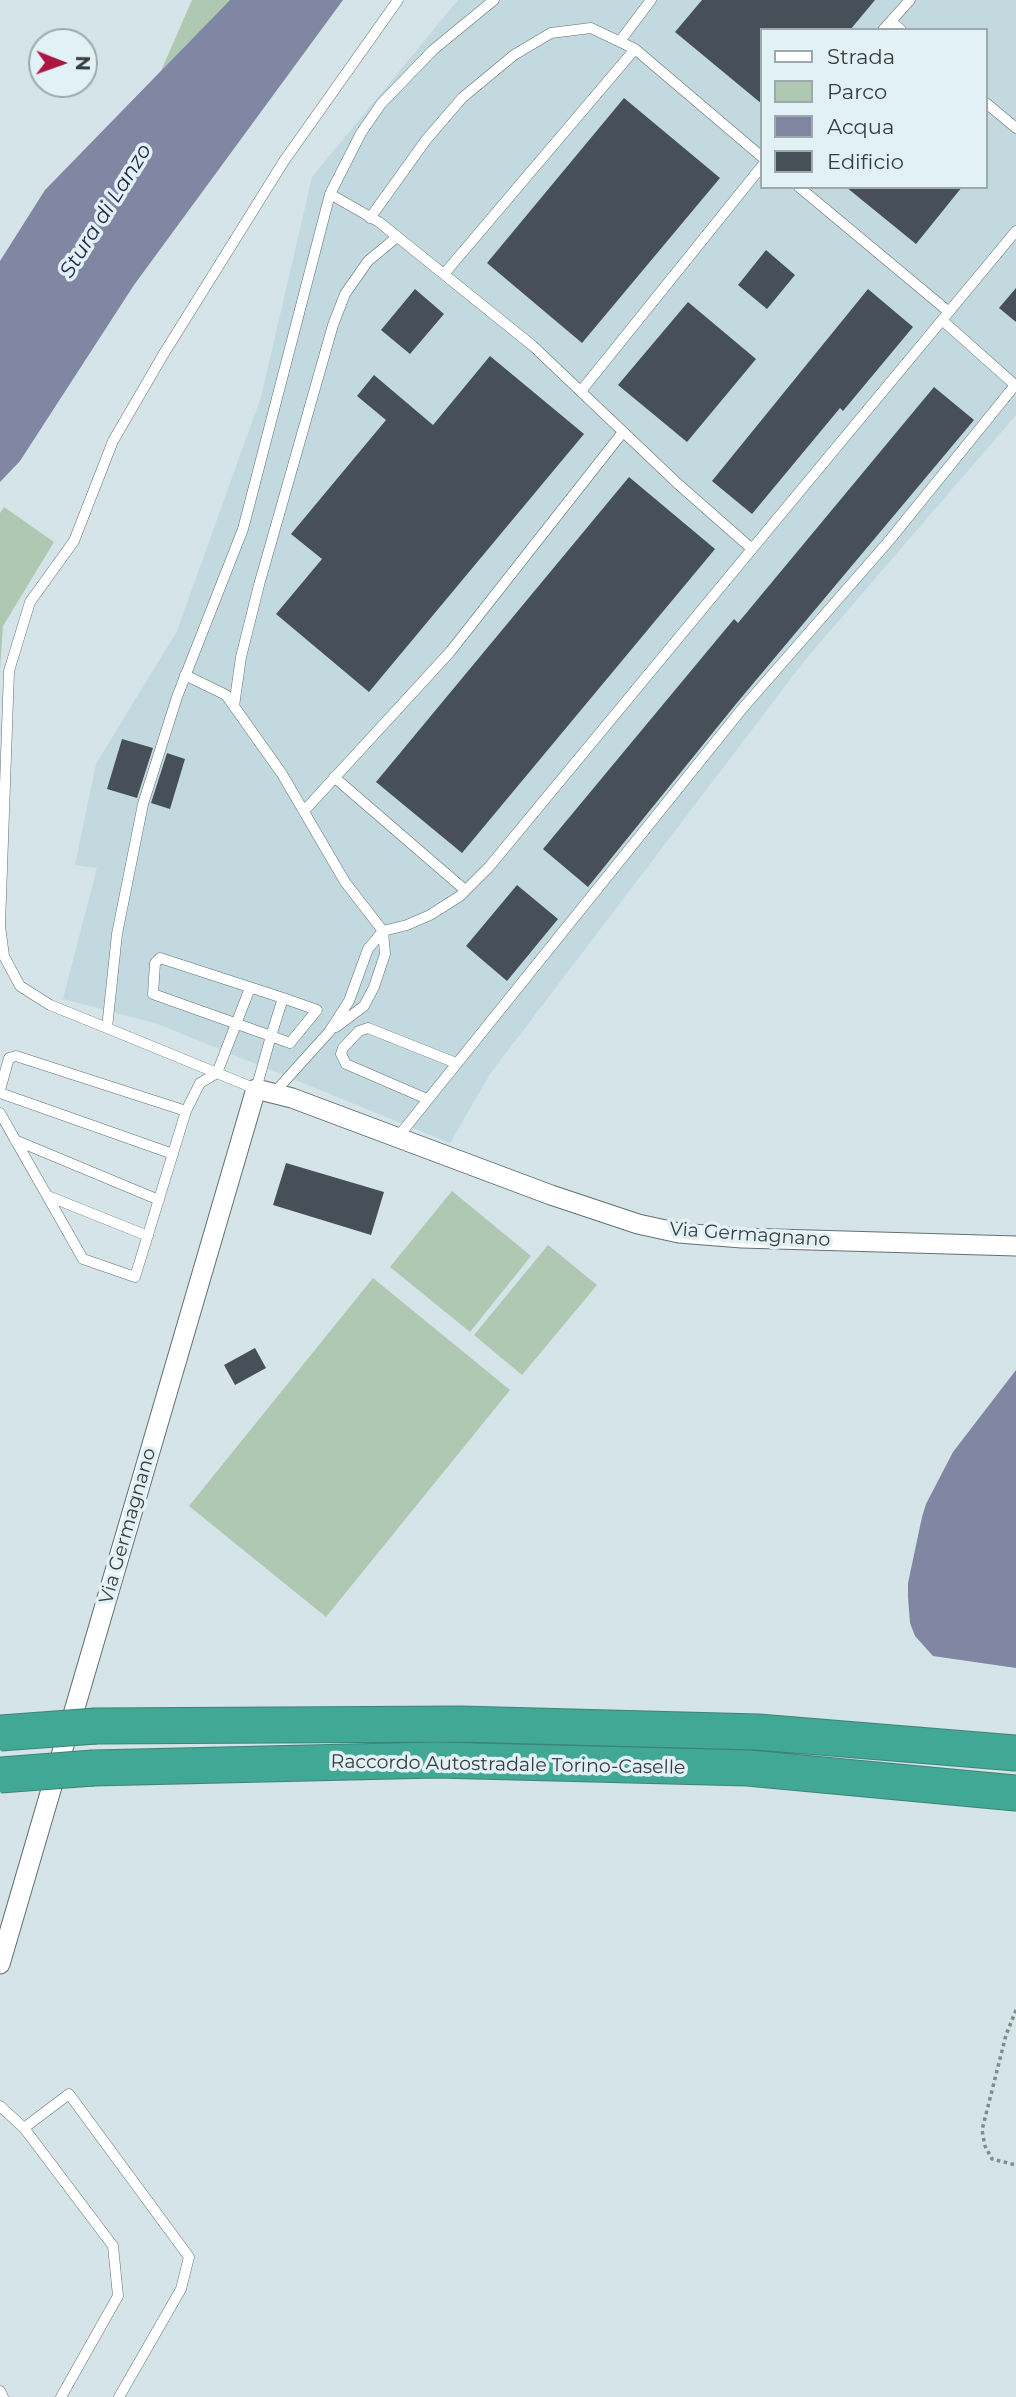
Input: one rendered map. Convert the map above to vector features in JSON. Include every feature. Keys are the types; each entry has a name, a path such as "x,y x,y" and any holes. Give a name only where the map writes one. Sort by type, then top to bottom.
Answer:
{"highway":[{"name":"Raccordo Autostradale Torino-Caselle","path":"0,1733 96,1726 461,1724 758,1732 1016,1753"},
{"name":"Raccordo Autostradale Torino-Caselle","path":"0,1774 93,1768 437,1760 748,1768 1016,1793"}],"street":[{"name":"Via Germagnano","path":"0,1964 264,1091 292,1098 563,1199 638,1224 680,1233 742,1238 1016,1246"}],"lane":[{"name":"Via Germagnano","path":"264,1091 50,1005 20,986 4,956 0,925 9,671 30,602 74,541 113,441 163,355 284,161 398,0"},
{"path":"107,1028 117,934 143,804 185,675 243,529 330,194 361,133 380,104 433,50 494,0"},
{"path":"620,41 652,0"},
{"path":"887,26 910,0"},
{"path":"370,218 426,141 462,98 514,55 551,33 591,28 635,49 760,155"},
{"path":"444,274 635,49"},
{"path":"988,105 1016,128"},
{"path":"580,391 760,168"},
{"path":"397,1138 741,709 887,542 1015,385 945,316 801,189"},
{"path":"330,194 397,237 533,346 677,483 752,549"},
{"path":"329,1032 349,1001 368,949 383,931 430,915 466,890 498,857 1016,231"},
{"path":"234,706 241,657 259,585 333,325 345,295 368,261 397,237"},
{"path":"304,811 450,652 623,432"},
{"path":"185,675 219,689 226,695 282,774 345,882 383,931 385,954 364,1006 329,1032 264,1091"},
{"path":"334,777 466,890"},
{"path":"160,958 283,998 317,1010 290,1043 153,994 155,963 160,958"},
{"path":"0,1113 83,1259 135,1277 186,1111 200,1083 218,1073 250,988"},
{"path":"264,1091 271,1036 283,998"},
{"path":"427,1099 346,1064 341,1054 343,1048 359,1031 368,1028 456,1063"},
{"path":"173,1154 0,1091 9,1058 16,1056 186,1111"},
{"path":"15,1140 159,1200"},
{"path":"48,1196 148,1236"},
{"path":"24,2128 69,2094 189,2257 181,2289 119,2397"},
{"path":"0,2106 24,2128 113,2246 118,2296 61,2397"},
{"path":"0,2391 3,2397"}],"path":[{"path":"1016,2010 1006,2035 982,2130 985,2146 992,2158 1016,2165"}],"shaded area":[{"path":"458,0 1016,0 1016,415 805,660 490,1074 450,1143 158,1024 63,999 97,868 75,865 96,764 177,631 261,397 312,177"}],"green space":[{"path":"192,0 230,0 161,71"},
{"path":"4,507 54,542 3,626 0,670 0,513"},
{"path":"452,1191 531,1256 470,1332 390,1267"},
{"path":"548,1245 597,1285 522,1375 474,1335"},
{"path":"373,1278 510,1390 326,1617 189,1506"}],"water":[{"name":"Stura di Lanzo","path":"230,0 343,0 134,285 20,461 0,482 0,261 45,190"},
{"path":"1016,1370 1016,1668 933,1656 915,1636 910,1623 908,1583 926,1504 953,1452"}],"building":[{"path":"702,0 875,0 852,28 760,28 760,102 675,32"},
{"path":"624,98 720,178 582,343 487,263"},
{"path":"848,189 960,189 916,244"},
{"path":"766,250 795,275 767,309 738,285"},
{"path":"1016,288 1016,322 999,308"},
{"path":"415,289 444,314 410,354 381,330"},
{"path":"868,289 913,327 843,411 840,408 752,514 712,481"},
{"path":"688,302 756,359 687,442 618,385"},
{"path":"490,356 584,434 369,692 276,614 322,559 291,534 386,420 357,396 374,375 433,425"},
{"path":"934,387 974,420 736,704 588,887 543,849 734,619 738,623"},
{"path":"629,477 715,549 462,853 376,782"},
{"path":"122,739 153,748 137,798 107,789"},
{"path":"167,753 185,759 170,809 151,803"},
{"path":"517,885 558,919 507,981 466,946"},
{"path":"286,1163 384,1192 371,1235 273,1205"},
{"path":"255,1348 266,1368 235,1385 224,1365"}]}
